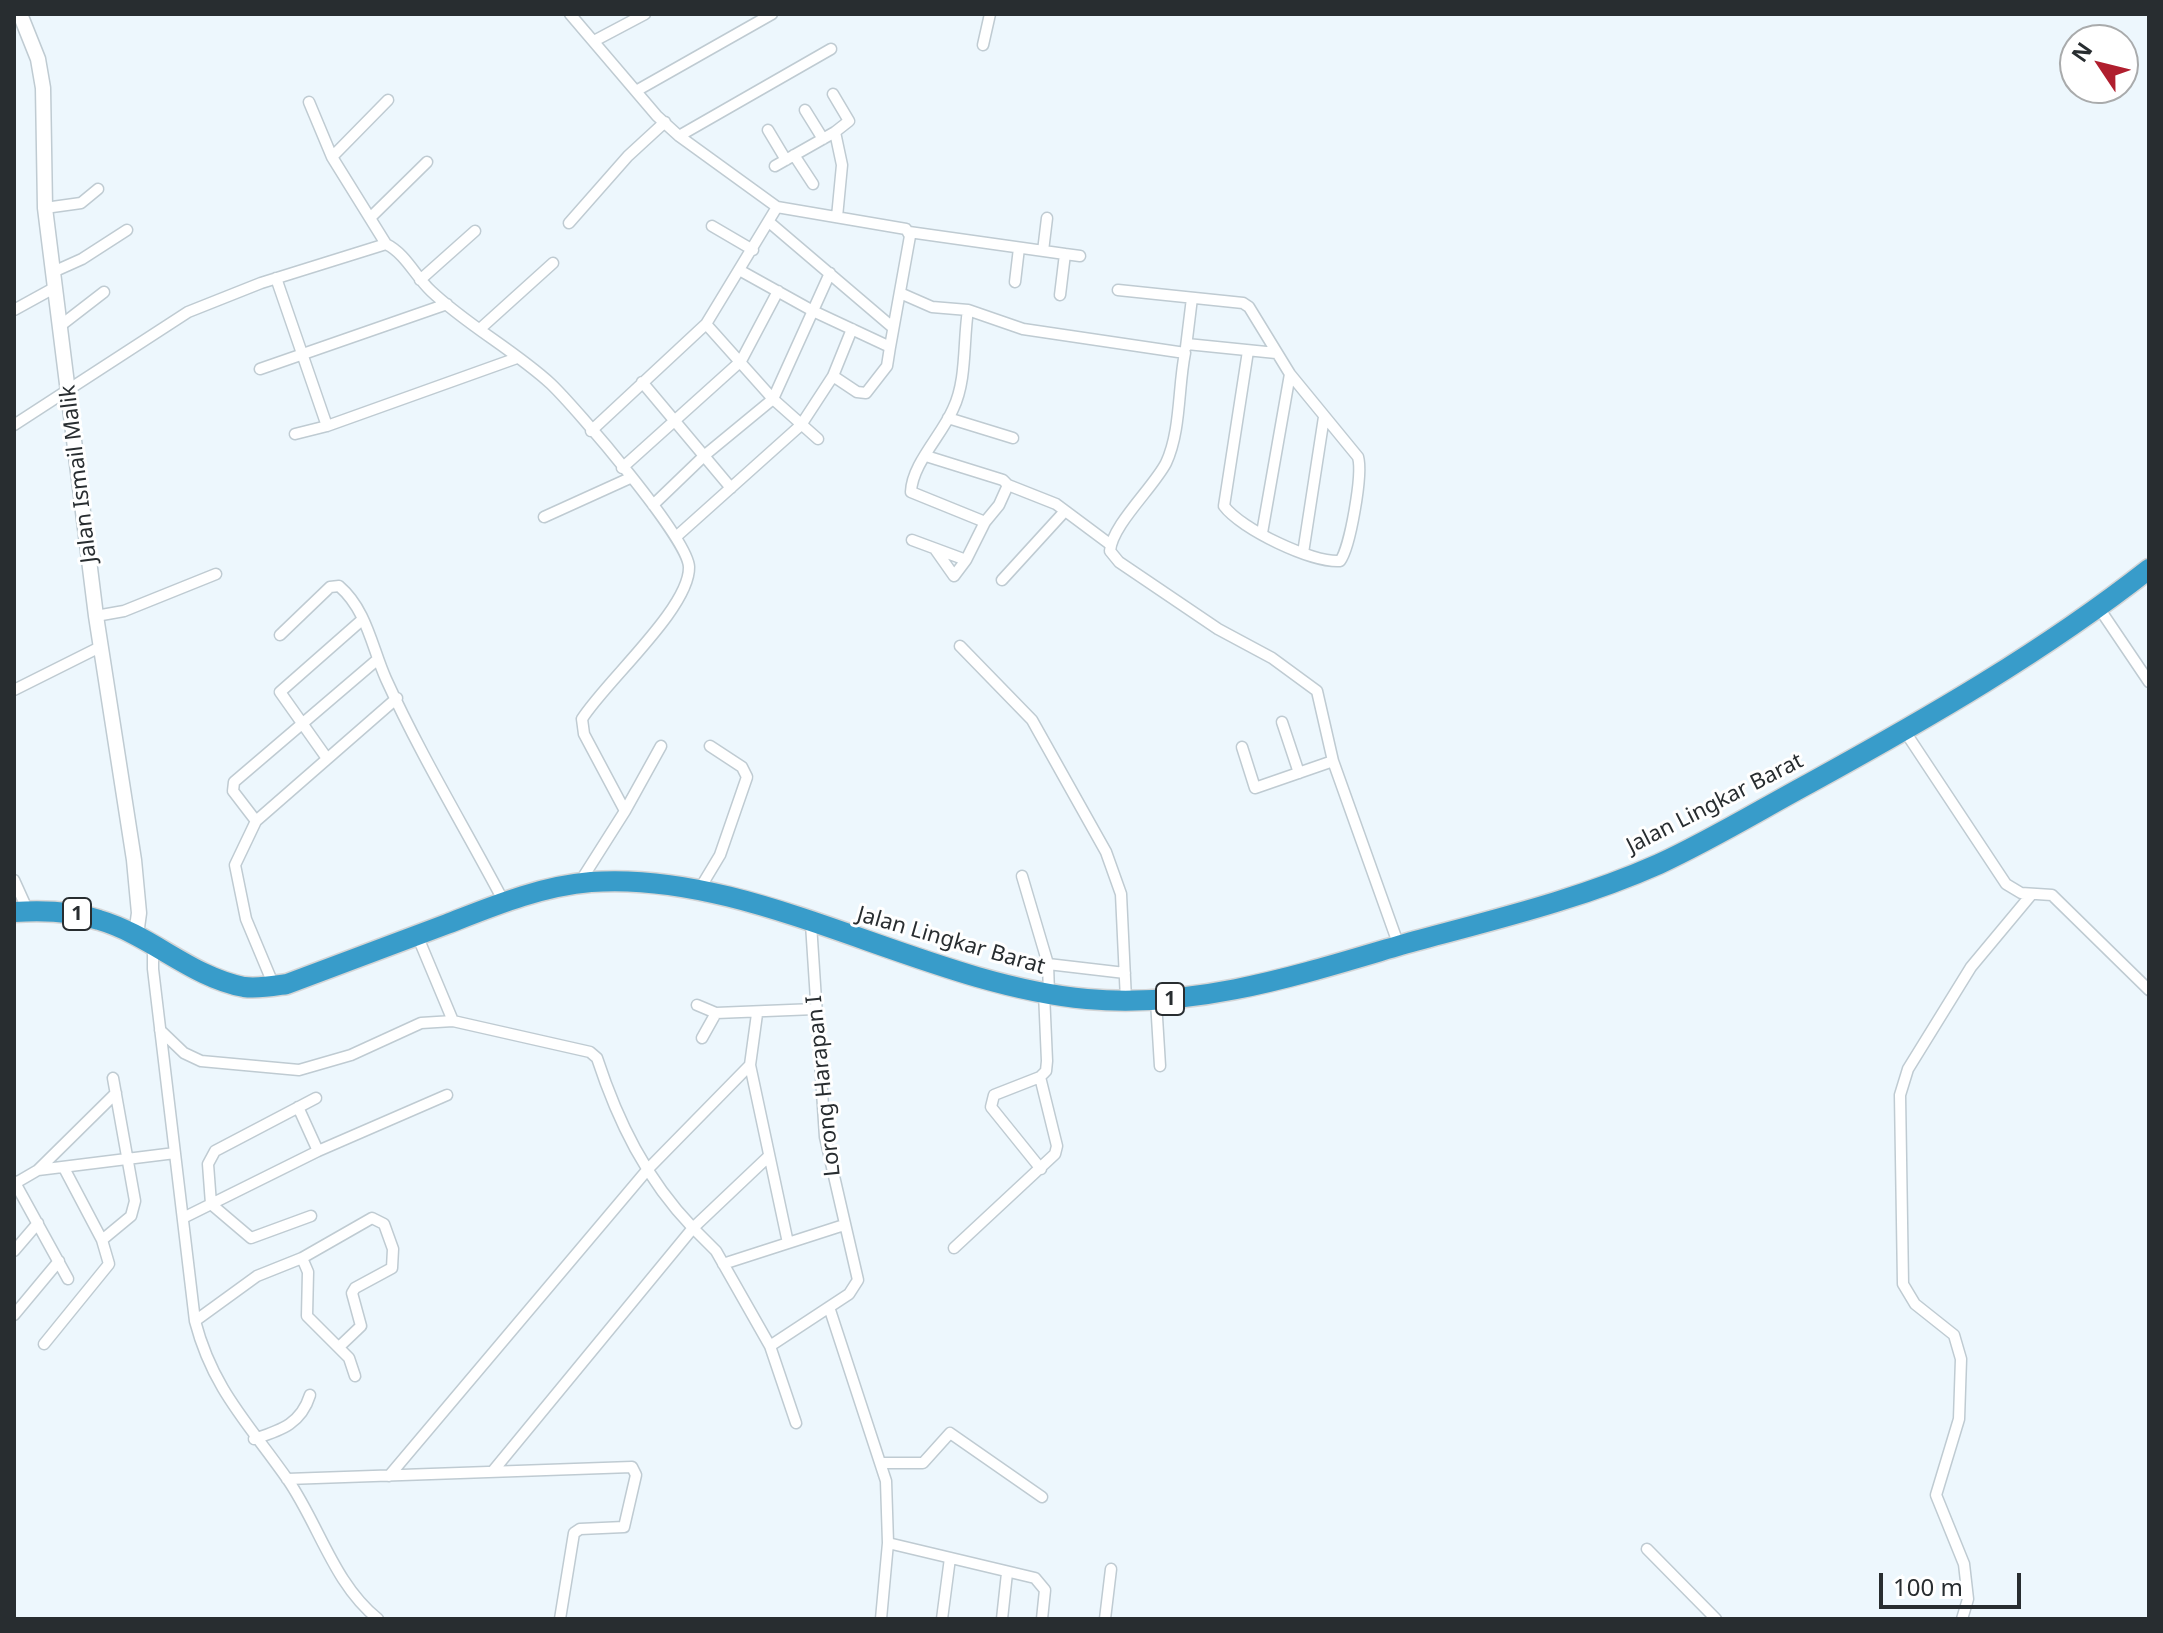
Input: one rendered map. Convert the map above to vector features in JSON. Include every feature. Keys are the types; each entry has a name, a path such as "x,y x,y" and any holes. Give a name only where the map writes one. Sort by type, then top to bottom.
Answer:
{"highway":[{"name":"Jalan Lingkar Barat","path":"21,912 72,913 101,920 145,940 210,977 246,987 274,986 287,984 504,902 579,884 627,882 699,890 971,975 1046,994 1156,1001 1232,990 1563,901 1658,864 1904,730 2035,653 2149,569"}],"main road":[{"name":"Jalan Ismail Malik","path":"20,14 38,59 43,88 45,208 53,280 70,392 96,616 145,940"}],"street":[{"path":"570,14 679,136 777,207 909,232 1080,256"},
{"path":"594,41 645,14"},
{"path":"636,91 772,14"},
{"path":"983,45 990,14"},
{"path":"679,136 831,49"},
{"path":"775,166 849,121 833,94"},
{"path":"332,157 388,100"},
{"path":"309,102 332,157 372,216 386,244 397,250 420,280 447,304 552,385 677,536 689,568 679,594 666,618 582,719 584,734 625,811"},
{"path":"805,110 823,139"},
{"path":"569,223 628,156 665,122"},
{"path":"768,130 813,184"},
{"path":"835,132 842,165 837,217"},
{"path":"372,216 427,162"},
{"path":"45,208 81,203 98,189"},
{"path":"591,431 706,324 741,271 777,207"},
{"path":"1043,251 1047,218"},
{"path":"769,222 891,326"},
{"path":"712,226 753,250"},
{"path":"14,310 127,230"},
{"path":"420,280 475,231"},
{"path":"833,376 857,392 866,393 887,366 891,326 900,293 909,232"},
{"path":"14,425 70,392 188,312 276,278 386,244"},
{"path":"1015,282 1019,248"},
{"path":"1060,295 1065,254"},
{"path":"481,328 553,263"},
{"path":"741,271 813,311 890,347"},
{"path":"653,505 705,455 773,399 830,273"},
{"path":"276,278 327,426"},
{"path":"1118,290 1249,307 1290,374 1358,457 1359,475 1343,558 1336,562 1303,553 1262,533 1232,515 1224,503 1248,351"},
{"path":"622,468 741,361 778,291"},
{"path":"60,326 104,292"},
{"path":"900,293 932,307 968,310 1023,329 1186,348 1276,353"},
{"path":"1192,298 1170,452 1111,545 1112,556 1218,629 1272,658 1314,686 1322,704 1333,761 1399,946"},
{"path":"260,369 447,304"},
{"path":"968,310 960,385 948,418 911,487 914,496 985,522"},
{"path":"706,324 773,399 818,439"},
{"path":"677,536 801,425 833,376 852,329"},
{"path":"295,434 327,426 517,358"},
{"path":"1262,533 1290,374"},
{"path":"642,382 731,488"},
{"path":"1303,553 1324,417"},
{"path":"948,418 1013,438"},
{"path":"926,456 1032,492 1065,511 1111,545"},
{"path":"544,517 630,478"},
{"path":"935,549 954,576 966,560 985,522 999,505 1008,485"},
{"path":"1002,580 1065,511"},
{"path":"912,540 966,560"},
{"path":"96,616 124,611 216,574"},
{"path":"280,635 335,586 348,595 363,619 378,659 445,797 504,902"},
{"path":"2099,608 2149,682"},
{"path":"326,757 283,701 281,690 363,619"},
{"path":"14,690 102,646"},
{"path":"960,646 1032,720 1088,816 1119,884 1126,1000"},
{"path":"256,821 233,791 232,785 378,659"},
{"path":"274,986 246,919 235,865 256,821 397,698"},
{"path":"1282,722 1299,773"},
{"path":"1904,730 2006,884 2031,895 2052,895 2149,990"},
{"path":"579,884 661,746"},
{"path":"699,890 720,855 747,777 742,767 710,746"},
{"path":"1242,747 1255,788 1333,761"},
{"path":"1022,876 1048,964 1047,1068 1040,1077 994,1095 991,1107 1041,1169"},
{"path":"14,880 21,912"},
{"path":"1962,1619 1968,1599 1964,1564 1936,1495 1959,1419 1961,1359 1954,1335 1915,1304 1903,1284 1900,1095 1908,1069 1971,967 2031,895"},
{"name":"Lorong Harapan I","path":"811,924 825,1137 858,1280 849,1294 829,1307"},
{"path":"417,935 453,1021"},
{"path":"145,940 160,1030 195,1321 209,1367 254,1439 287,1479 355,1598 378,1619"},
{"path":"1048,964 1125,973"},
{"path":"1156,1001 1160,1066"},
{"path":"697,1005 716,1013 757,1014 815,1009"},
{"path":"702,1038 716,1013"},
{"path":"757,1014 750,1065 788,1243"},
{"path":"160,1030 184,1053 201,1061 299,1070 341,1059 421,1023 453,1021 592,1054 623,1131 664,1196 710,1242 770,1346 796,1423"},
{"path":"389,1476 648,1169 750,1065"},
{"path":"954,1248 1041,1169 1057,1146 1040,1077"},
{"path":"102,1240 131,1216 135,1201 113,1078"},
{"path":"68,1279 14,1183 38,1170 116,1093"},
{"path":"183,1218 318,1151 447,1095"},
{"path":"311,1216 251,1238 211,1204 208,1164 212,1154 316,1098"},
{"path":"298,1107 318,1151"},
{"path":"38,1170 175,1153"},
{"path":"493,1471 693,1228 769,1156"},
{"path":"44,1344 109,1264 102,1240 64,1168"},
{"path":"195,1321 257,1276 302,1258 372,1218 384,1224 393,1249 392,1268 355,1288 352,1293 361,1326 339,1347"},
{"path":"14,1251 38,1223"},
{"path":"723,1264 844,1225"},
{"path":"302,1258 308,1272 307,1316 349,1358 355,1376"},
{"path":"14,1315 59,1261"},
{"path":"770,1346 829,1307 883,1463 889,1506 881,1619"},
{"path":"254,1439 292,1424 305,1410 310,1395"},
{"path":"883,1463 923,1463 950,1433 1042,1497"},
{"path":"287,1479 628,1465 636,1472 624,1527 580,1529 574,1533 560,1619"},
{"path":"888,1543 1035,1578 1043,1585 1042,1619"},
{"path":"1647,1549 1716,1619"},
{"path":"942,1619 950,1558"},
{"path":"1105,1619 1111,1569"},
{"path":"1002,1619 1007,1573"}]}
